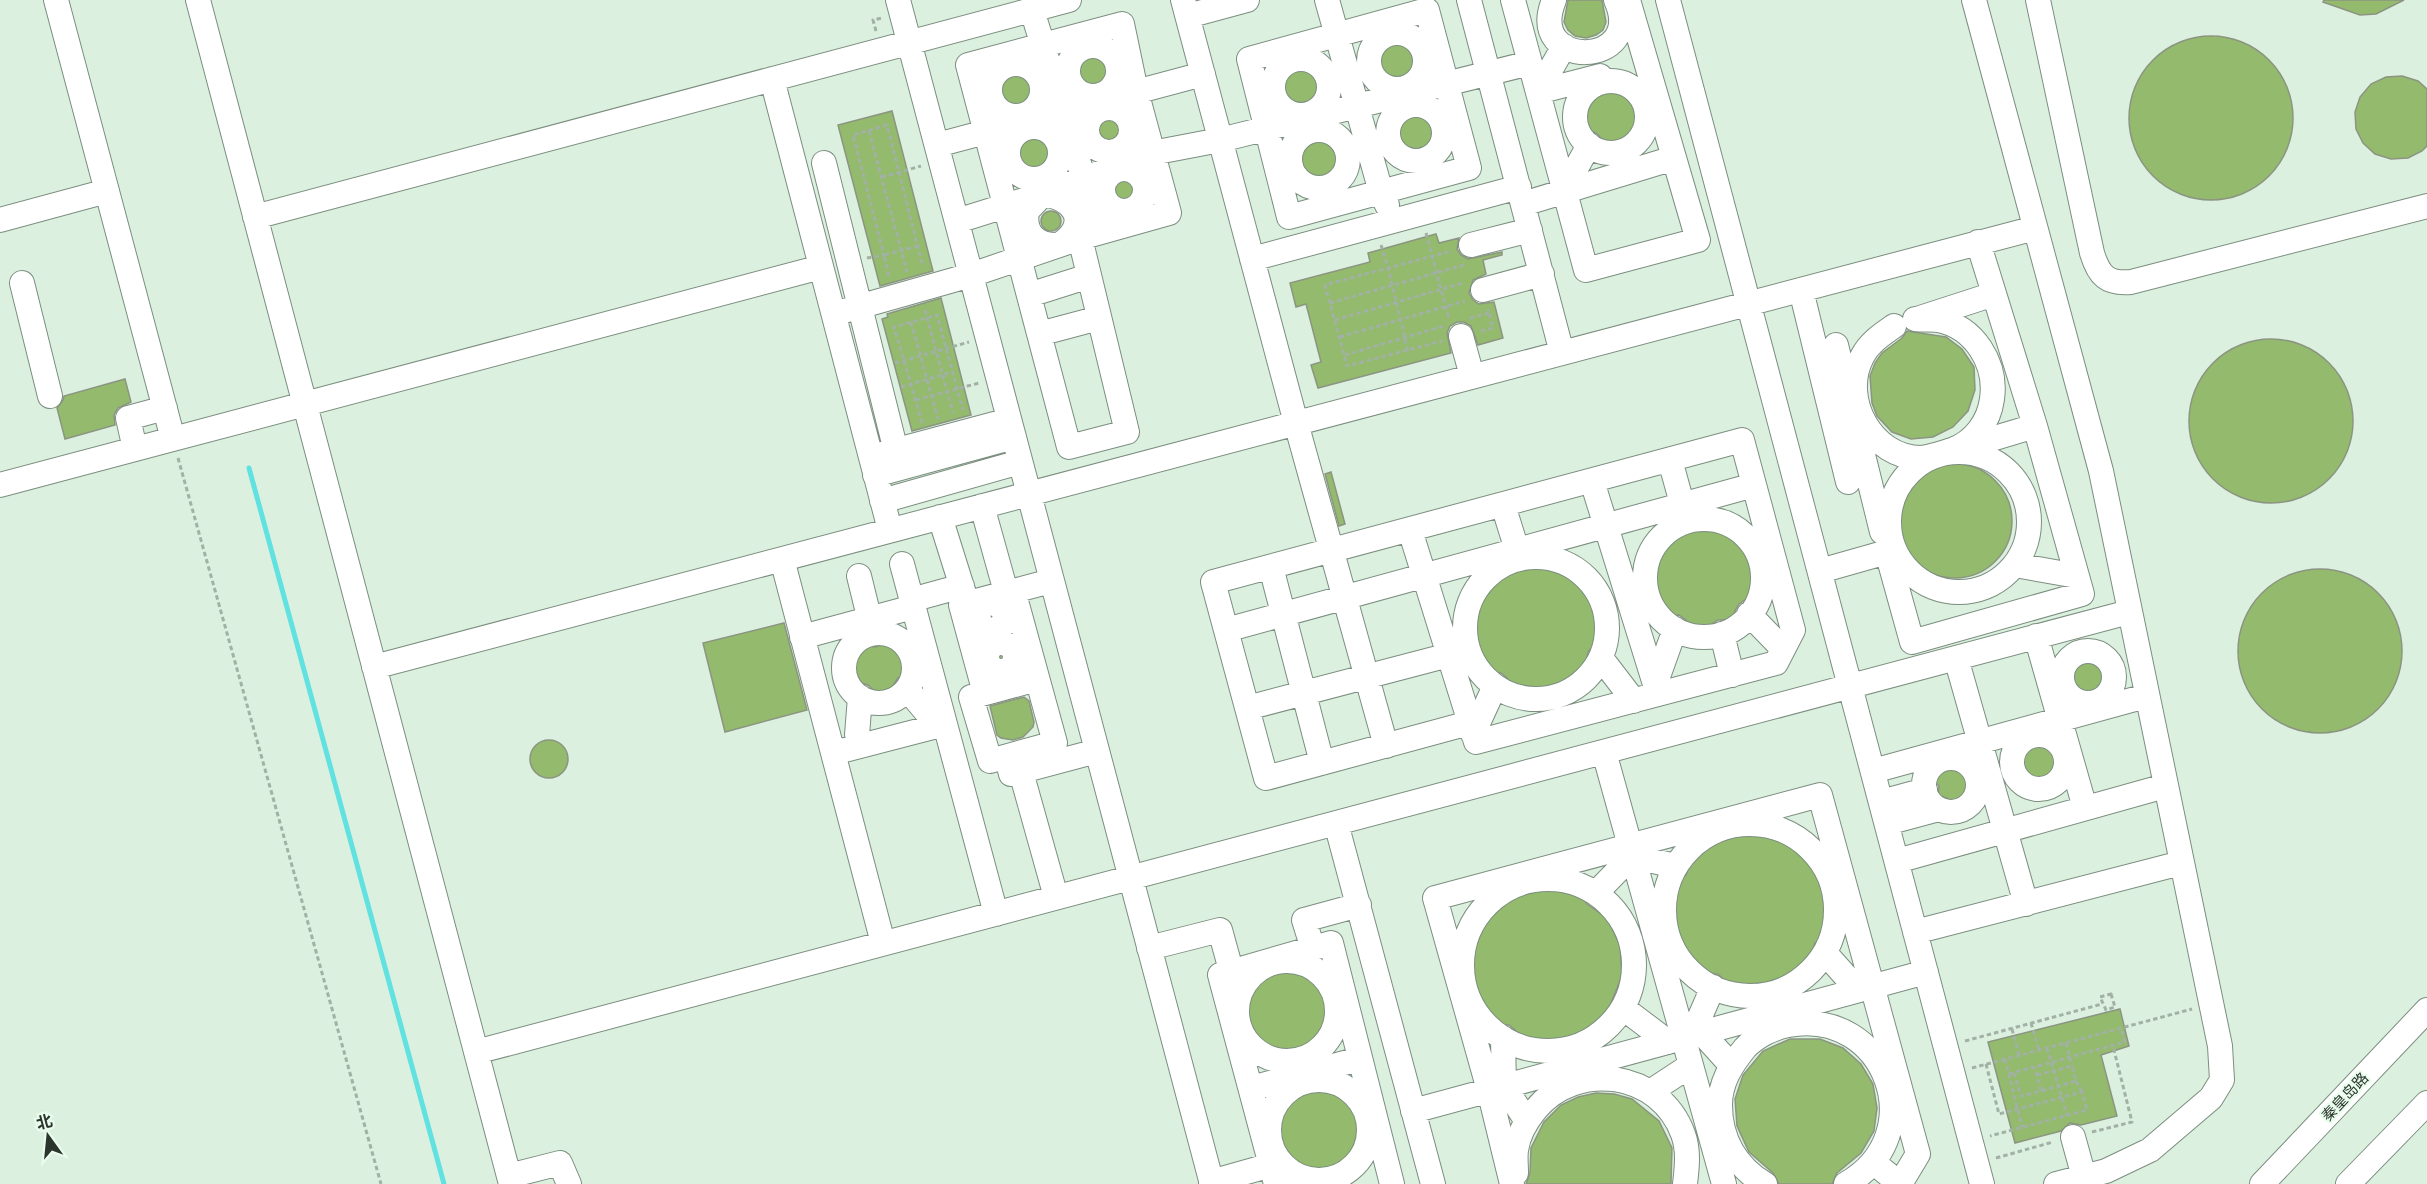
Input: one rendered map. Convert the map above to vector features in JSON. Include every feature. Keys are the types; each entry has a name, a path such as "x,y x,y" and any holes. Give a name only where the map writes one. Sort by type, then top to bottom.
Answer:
{"street":[{"path":"56,0 173,439"},
{"path":"198,0 510,1180 560,1163 569,1184"},
{"path":"898,0 1211,1183 1281,1176 1328,1182 1354,1167 1369,1137 1369,1120 1363,1104 1352,1091 1337,1083 1320,1080 1283,1062 1267,1058 1255,1050 1234,1019"},
{"path":"255,217 910,43 1022,8 1069,0"},
{"path":"1247,0 1186,8 1330,551 1386,746"},
{"path":"1327,0 1336,35 1383,105 1464,169 1469,168 1383,105 1285,63 1272,94 1267,128 1296,177 1383,105"},
{"path":"1469,0 1562,352"},
{"path":"1512,0 1586,270 1698,240 1674,158 1646,99 1620,81 1602,79 1586,91 1579,100 1575,117 1579,134 1589,145 1607,153 1621,163"},
{"path":"1668,0 1977,1163"},
{"path":"1974,0 2101,471 2120,614 2140,665 2141,698 2165,786 2220,1046 2222,1080 2211,1098 2150,1150 2125,1163 2056,1184"},
{"path":"2038,0 2092,254 2096,267 2105,277 2116,283 2131,282 2427,206"},
{"path":"1552,16 1579,53 1595,52 1601,50 1615,37 1621,21 1623,3"},
{"path":"1621,163 1630,148 1639,141 1648,118 1646,64 1623,3"},
{"path":"1022,8 1043,45 1076,140"},
{"path":"1383,105 1322,107 1309,121 1287,160 1289,217 1294,216 1383,105 1427,10 1422,11 1383,105 1381,192 1385,223"},
{"path":"1522,35 1552,16"},
{"path":"1538,92 1552,16"},
{"path":"833,314 971,275 1019,227 1076,140 1122,24 1116,26 1076,140 1019,227 1029,295 1068,447 1127,432 1089,276 1076,140 1043,45"},
{"path":"1336,35 1383,105 1381,192"},
{"path":"1336,35 1383,105 1381,192"},
{"path":"1615,37 1646,64"},
{"path":"1043,45 1076,140"},
{"path":"1595,52 1602,79"},
{"path":"1383,105 1249,59 1272,94 1295,115 1329,132 1383,105 1530,63"},
{"path":"1538,92 1602,79 1646,64"},
{"path":"1019,227 1076,140 1203,74"},
{"path":"772,79 890,530"},
{"path":"1538,92 1575,117"},
{"path":"939,152 1076,140 1220,140 1267,128 1309,121 1359,106 1383,105"},
{"path":"1359,106 1383,105"},
{"path":"1359,106 1383,105"},
{"path":"1381,192 1383,105"},
{"path":"1381,192 1383,105"},
{"path":"1063,111 1076,140"},
{"path":"1063,111 1076,140"},
{"path":"1063,111 1076,140 1166,214 1169,213 1076,140 1063,111"},
{"path":"1549,131 1575,117"},
{"path":"1645,130 1674,158"},
{"path":"1564,190 1589,145"},
{"path":"1252,259 1385,223 1521,196 1564,190 1621,163 1674,158"},
{"path":"824,164 881,392 922,490 1001,665 1053,743 1055,743 1001,665"},
{"path":"0,220 106,191"},
{"path":"957,221 1019,227"},
{"path":"374,667 2035,228"},
{"path":"1471,245 1530,230"},
{"path":"1801,290 1829,350 1912,642 2082,594 2053,488 2024,429 2013,355 1985,297 1978,242"},
{"path":"0,485 821,267"},
{"path":"1486,300 1542,274"},
{"path":"1029,295 1089,276"},
{"path":"22,283 50,396"},
{"path":"1829,350 1985,297"},
{"path":"1960,328 1985,297"},
{"path":"1039,334 1099,318"},
{"path":"1960,328 1939,320 1905,323 1875,339 1861,358 1855,380 1855,402 1864,423 1878,441 1898,453 1920,458 1943,453 1969,452 1993,460 2012,475 2024,495 2030,519 2026,543 2015,565 1997,581 1975,591 1951,592 1930,586 1916,578 1897,558 1889,537 1888,515 1896,491 1905,476 1923,461 1943,453 1964,446 1980,429 1991,409 1994,386 1989,363 1978,344 1960,328"},
{"path":"1466,327 1472,376"},
{"path":"1829,350 1861,358"},
{"path":"1829,350 1831,419 1864,475 1896,491"},
{"path":"1989,363 2013,355"},
{"path":"135,449 128,418 165,408"},
{"path":"1991,409 2024,429"},
{"path":"873,466 908,454 946,431 1011,428"},
{"path":"976,429 992,471 982,506 1001,665 1056,897"},
{"path":"1864,475 2024,429"},
{"path":"2000,466 2024,429"},
{"path":"946,431 955,481 982,506"},
{"path":"1410,530 1459,652 1471,728 1476,742 1634,701 1656,690 1732,675 1776,663 1792,630 1766,557 1748,487 1742,440 1213,582 1266,778 1386,746 1471,728 1495,686"},
{"path":"1864,475 1878,441"},
{"path":"1606,610 1639,599 1646,591 1645,570 1651,551 1663,534 1680,523 1684,513 1670,460"},
{"path":"882,501 1020,462"},
{"path":"1592,481 1639,599 1656,690"},
{"path":"1226,630 1608,525 1684,513 1748,487"},
{"path":"1735,527 1748,487"},
{"path":"2024,495 2053,488"},
{"path":"1503,505 1517,550"},
{"path":"1684,513 1699,519 1717,520 1735,527 1766,557"},
{"path":"1608,525 1651,551"},
{"path":"1579,570 1608,525"},
{"path":"1820,571 1887,552"},
{"path":"1247,708 1459,652 1470,656 1482,675 1495,686 1520,698 1546,698 1567,693 1587,678 1601,658 1608,635 1606,610 1596,588 1579,570 1557,559 1533,556 1509,561 1489,573 1474,590 1466,611 1464,634 1459,652"},
{"path":"1639,599 1654,609 1667,624 1685,634 1705,637 1722,634 1742,623 1754,609 1762,592 1766,557"},
{"path":"782,559 883,943"},
{"path":"902,564 913,607 920,658 996,914"},
{"path":"2015,565 2077,576"},
{"path":"1271,567 1322,763"},
{"path":"1428,574 1472,597"},
{"path":"859,576 880,630 920,658"},
{"path":"1908,628 1916,578"},
{"path":"1001,665 1051,580"},
{"path":"1975,591 1984,622"},
{"path":"913,607 1001,665 1097,751"},
{"path":"913,607 880,630 860,638 846,656 843,677 851,689 870,702 893,700 907,688 920,658"},
{"path":"802,637 833,629 880,630 913,607"},
{"path":"476,1052 1850,686 2037,639 2120,614"},
{"path":"2085,808 2054,784 2022,783 2016,776 2013,759 2019,744 2071,704 2120,614"},
{"path":"1749,615 1783,649"},
{"path":"2053,817 2054,784 2071,704 2076,626"},
{"path":"833,629 852,646"},
{"path":"1656,690 1675,629"},
{"path":"1722,634 1732,675"},
{"path":"2037,639 2071,704"},
{"path":"1601,658 1634,701"},
{"path":"1956,658 1980,755 1997,800 2026,904"},
{"path":"1980,755 2140,665"},
{"path":"907,688 941,725"},
{"path":"857,735 860,697"},
{"path":"1546,698 1553,722"},
{"path":"2071,704 2141,698"},
{"path":"884,702 896,737"},
{"path":"833,753 941,725"},
{"path":"1604,752 1631,851 1658,926 1687,1037 1691,1065 1724,1184"},
{"path":"1873,771 1941,756 1980,755 2013,759"},
{"path":"1980,755 2013,759"},
{"path":"1946,804 1976,794 1980,755"},
{"path":"1941,756 1928,770 1925,779 1946,804 1965,842"},
{"path":"1884,812 1997,800 2054,784"},
{"path":"1897,861 2165,786"},
{"path":"1512,1184 1496,1088 1435,898 1631,851 1820,795 1858,991 1892,1076 1918,1154 1900,1184 1873,1162"},
{"path":"1798,838 1826,818"},
{"path":"1336,823 1433,1184"},
{"path":"1762,1183 1749,1174 1730,1151 1720,1123 1720,1093 1731,1065 1750,1042 1777,1027 1778,1010 1779,992 1805,977 1825,953 1834,932 1837,878 1798,838 1774,827 1747,823 1727,824 1694,843 1675,866 1665,894 1658,926 1674,953 1693,976 1719,991 1749,997 1778,1010 1803,1022 1830,1026 1854,1037 1892,1076 1893,1105 1890,1131 1879,1156 1861,1176 1846,1184"},
{"path":"1631,851 1675,866"},
{"path":"1596,893 1631,851"},
{"path":"1916,932 2181,863"},
{"path":"1518,1184 1516,1148 1526,1120 1546,1097 1572,1082 1574,1065 1577,1047 1603,1032 1623,1008 1632,988 1635,961 1629,935 1616,911 1596,893 1572,882 1545,878 1525,878 1519,884 1493,898 1473,921 1462,950 1462,980 1472,1008 1491,1031 1517,1046 1547,1052 1574,1065 1599,1077 1625,1080 1650,1092 1669,1110 1683,1133 1688,1160 1686,1184"},
{"path":"1454,893 1473,921"},
{"path":"1314,953 1304,920 1359,905"},
{"path":"1629,935 1658,926"},
{"path":"1149,948 1220,930 1232,978"},
{"path":"1281,1176 1220,975 1232,978 1271,961 1314,953 1331,943 1340,995 1380,1136 1389,1184"},
{"path":"1825,953 1858,991"},
{"path":"1380,1136 1496,1088 1574,1065 1926,972"},
{"path":"1687,1037 1713,987"},
{"path":"1842,1031 1858,991"},
{"path":"1281,1176 1279,1161 1272,1147 1269,1132 1271,1116 1278,1101 1289,1090 1315,1053 1328,1041 1335,1029 1340,995"},
{"path":"1623,1008 1687,1037 1731,1065"},
{"name":"秦皇岛路","path":"2262,1184 2427,1010"},
{"path":"1496,1088 1503,1038"},
{"path":"1328,1041 1358,1062"},
{"path":"1252,1085 1255,1050"},
{"path":"1252,1085 1302,1072 1358,1062"},
{"path":"1344,1088 1358,1062"},
{"path":"1650,1092 1691,1065"},
{"path":"1252,1085 1278,1101"},
{"path":"1496,1088 1526,1120"},
{"path":"2348,1184 2427,1103"},
{"path":"2070,1126 2084,1177"},
{"path":"1683,1133 1709,1128"},
{"path":"1360,1159 1389,1184"}],"path":[{"path":"870,132 905,273 924,269 887,125 870,132 853,135 890,279 896,276"},
{"path":"882,177 899,172 939,152"},
{"path":"1385,223 1388,268 1408,351"},
{"path":"1330,303 1475,262 1471,245 1324,285 1347,366 1408,351 1466,327 1493,328 1480,278 1335,320"},
{"path":"848,261 918,246"},
{"path":"1345,355 1450,324 1432,256"},
{"path":"1340,338 1445,307 1486,300"},
{"path":"1466,327 1486,300"},
{"path":"946,431 923,426 894,327 937,315 957,389 976,429"},
{"path":"927,318 948,391 946,431"},
{"path":"911,322 932,396 946,431"},
{"path":"904,360 946,348"},
{"path":"881,392 952,372"},
{"path":"915,400 957,389"},
{"path":"173,439 381,1184"},
{"path":"2111,994 2115,1007 2106,1010 2102,1004 2100,997 2111,994"},
{"path":"1946,1047 2102,1004"},
{"path":"1953,1073 2211,1004"},
{"path":"2031,1023 2040,1050"},
{"path":"2009,1074 2125,1042 2121,1028"},
{"path":"2012,1029 2019,1055"},
{"path":"1977,1163 2070,1126 2087,1110 2076,1081 2066,1042"},
{"path":"1977,1163 2022,1127 2132,1122 2113,1046"},
{"path":"2048,1048 2070,1126"},
{"path":"2005,1059 2022,1127"},
{"path":"1986,1064 2000,1114 2082,1092"},
{"path":"2037,1075 2072,1065"},
{"path":"2035,1067 2041,1091"},
{"path":"2014,1073 2021,1096"},
{"path":"2015,1098 2076,1081"}],"building":[{"path":"1568,0 1602,0 1606,22 1603,30 1586,38 1575,36 1568,30 1564,22"},
{"path":"2324,0 2404,0 2376,14 2360,15 2323,2"},
{"path":"1396,35 1405,36 1419,47 1422,64 1417,76 1385,84 1374,73 1371,57 1379,42"},
{"path":"2211,36 2242,42 2269,60 2287,87 2293,118 2287,149 2269,176 2242,194 2211,200 2180,194 2153,176 2135,149 2129,118 2135,87 2153,60 2180,42"},
{"path":"1089,48 1103,50 1109,54 1117,74 1113,83 1082,92 1073,84 1070,68 1076,55"},
{"path":"1296,61 1304,61 1318,68 1323,74 1326,90 1323,100 1287,109 1279,101 1275,83 1281,69"},
{"path":"1018,67 1034,76 1038,84 1038,93 1033,105 1006,112 996,105 991,87 994,78 1001,72"},
{"path":"2402,76 2418,81 2427,89 2427,146 2408,158 2391,159 2375,154 2363,143 2356,129 2355,112 2360,97 2371,84 2386,77"},
{"path":"1611,84 1621,85 1631,90 1643,109 1643,121 1640,130 1626,145 1606,149 1603,148 1601,138 1596,133 1589,131 1582,133 1578,123 1578,112 1587,94 1604,90"},
{"path":"1416,107 1426,109 1434,115 1440,123 1442,133 1440,143 1434,151 1426,157 1416,159 1406,157 1398,151 1392,143 1390,133 1392,123 1398,115 1406,109"},
{"path":"892,111 933,271 880,286 838,125"},
{"path":"1109,112 1123,117 1128,131 1123,145 1109,150 1095,145 1090,131 1095,117"},
{"path":"1034,132 1050,139 1057,155 1050,171 1034,178 1018,171 1011,155 1018,139"},
{"path":"1319,134 1329,136 1337,142 1343,150 1345,160 1343,170 1337,178 1329,184 1319,186 1309,184 1301,178 1295,170 1293,160 1295,150 1301,142 1309,136"},
{"path":"1137,175 1144,186 1144,193 1139,204 1134,208 1122,210 1111,205 1105,194 1105,186"},
{"path":"1051,211 1058,214 1061,221 1058,228 1051,231 1044,228 1041,221 1044,214"},
{"path":"1436,234 1439,243 1459,238 1457,249 1468,259 1502,252 1502,255 1483,260 1486,274 1473,280 1469,293 1479,304 1494,302 1503,338 1478,345 1471,326 1464,322 1457,322 1450,326 1447,333 1451,353 1318,388 1311,365 1321,362 1306,304 1296,307 1290,283 1370,262 1368,253"},
{"path":"941,298 971,415 912,431 882,319 888,317 887,314"},
{"path":"1907,331 1946,337 1962,349 1974,367 1975,390 1968,411 1953,427 1933,437 1911,439 1892,432 1877,416 1872,403 1870,376 1875,363 1882,353 1902,338"},
{"path":"2271,339 2302,346 2329,363 2346,390 2353,421 2346,452 2329,479 2302,496 2271,503 2240,496 2213,479 2196,452 2189,421 2196,390 2213,363 2240,346"},
{"path":"125,379 131,402 118,408 114,415 115,425 65,439 57,408 64,396"},
{"path":"1955,464 1977,469 1995,481 2007,499 2012,521 2007,543 1995,561 1977,573 1955,578 1933,573 1915,561 1903,543 1898,521 1903,499 1915,481 1933,469"},
{"path":"1331,472 1345,524 1339,526 1325,474"},
{"path":"1699,523 1720,525 1737,534 1749,548 1757,565 1757,584 1752,600 1745,600 1739,604 1735,611 1736,619 1731,623 1718,620 1708,630 1689,629 1686,620 1679,615 1666,616 1655,603 1650,587 1649,570 1655,552 1666,537 1678,530 1690,532"},
{"path":"1533,561 1557,564 1577,574 1593,592 1602,613 1603,637 1601,644 1593,646 1588,652 1587,659 1590,667 1585,674 1568,687 1548,694 1527,694 1509,689 1507,678 1501,673 1488,674 1477,660 1475,645 1470,638 1469,619 1477,597 1491,578 1507,568"},
{"path":"2320,569 2351,575 2378,593 2396,620 2402,651 2396,682 2378,709 2351,727 2320,733 2289,727 2262,709 2244,682 2238,651 2244,620 2262,593 2289,575"},
{"path":"784,623 807,710 725,732 703,643"},
{"path":"887,637 899,643 907,651 912,661 912,672 911,675 898,678 894,684 895,697 875,700 873,690 868,685 861,683 852,685 847,664 858,644 862,642 876,647 882,644"},
{"path":"1001,645 1009,648 1012,656 1009,664 1001,667 993,664 990,656 993,648"},
{"path":"2088,653 2104,660 2111,676 2104,692 2088,699 2072,692 2065,676 2072,660"},
{"path":"1024,697 1029,701 1033,727 1023,737 1013,740 1001,738 997,735 990,706"},
{"path":"2045,738 2051,741 2060,772 2048,783 2031,784 2018,774 2015,758 2021,745"},
{"path":"549,740 556,741 562,746 567,752 567,766 562,772 556,777 549,778 542,777 536,772 531,766 530,759 531,752 536,746 542,741"},
{"path":"1958,762 1971,773 1975,788 1968,802 1953,809 1949,799 1938,795 1939,786 1929,776 1934,769"},
{"path":"1760,834 1789,843 1812,863 1825,890 1827,920 1820,940 1815,943 1811,955 1797,971 1770,985 1740,987 1726,982 1718,974 1708,974 1689,957 1675,930 1673,900 1680,879 1686,875 1689,865 1703,849 1730,836"},
{"path":"1555,889 1583,898 1587,904 1607,918 1620,945 1622,976 1609,1008 1592,1027 1565,1040 1535,1042 1517,1036 1515,1030 1509,1025 1498,1025 1484,1013 1468,956 1478,927 1498,904 1525,891"},
{"path":"1301,966 1315,973 1326,985 1333,1016 1320,1042 1309,1050 1295,1055 1281,1056 1267,1051 1252,1039 1242,1002 1246,989 1253,980"},
{"path":"2120,1009 2129,1046 2101,1055 2117,1116 2081,1125 2070,1123 2061,1131 2015,1143 1988,1042"},
{"path":"1790,1039 1820,1039 1843,1048 1861,1064 1873,1084 1877,1108 1874,1131 1861,1153 1837,1173 1832,1184 1779,1184 1773,1173 1749,1152 1737,1126 1735,1099 1743,1075 1763,1051"},
{"path":"1320,1084 1341,1090 1354,1102 1359,1110 1364,1135 1358,1152 1346,1166 1330,1174 1312,1175 1295,1169 1284,1160 1274,1120 1278,1107 1290,1093"},
{"path":"1596,1093 1614,1094 1632,1099 1659,1121 1672,1148 1671,1184 1526,1184 1530,1173 1531,1148 1544,1122 1561,1105 1578,1097"}],"waterway":[{"path":"249,468 444,1184"}]}
